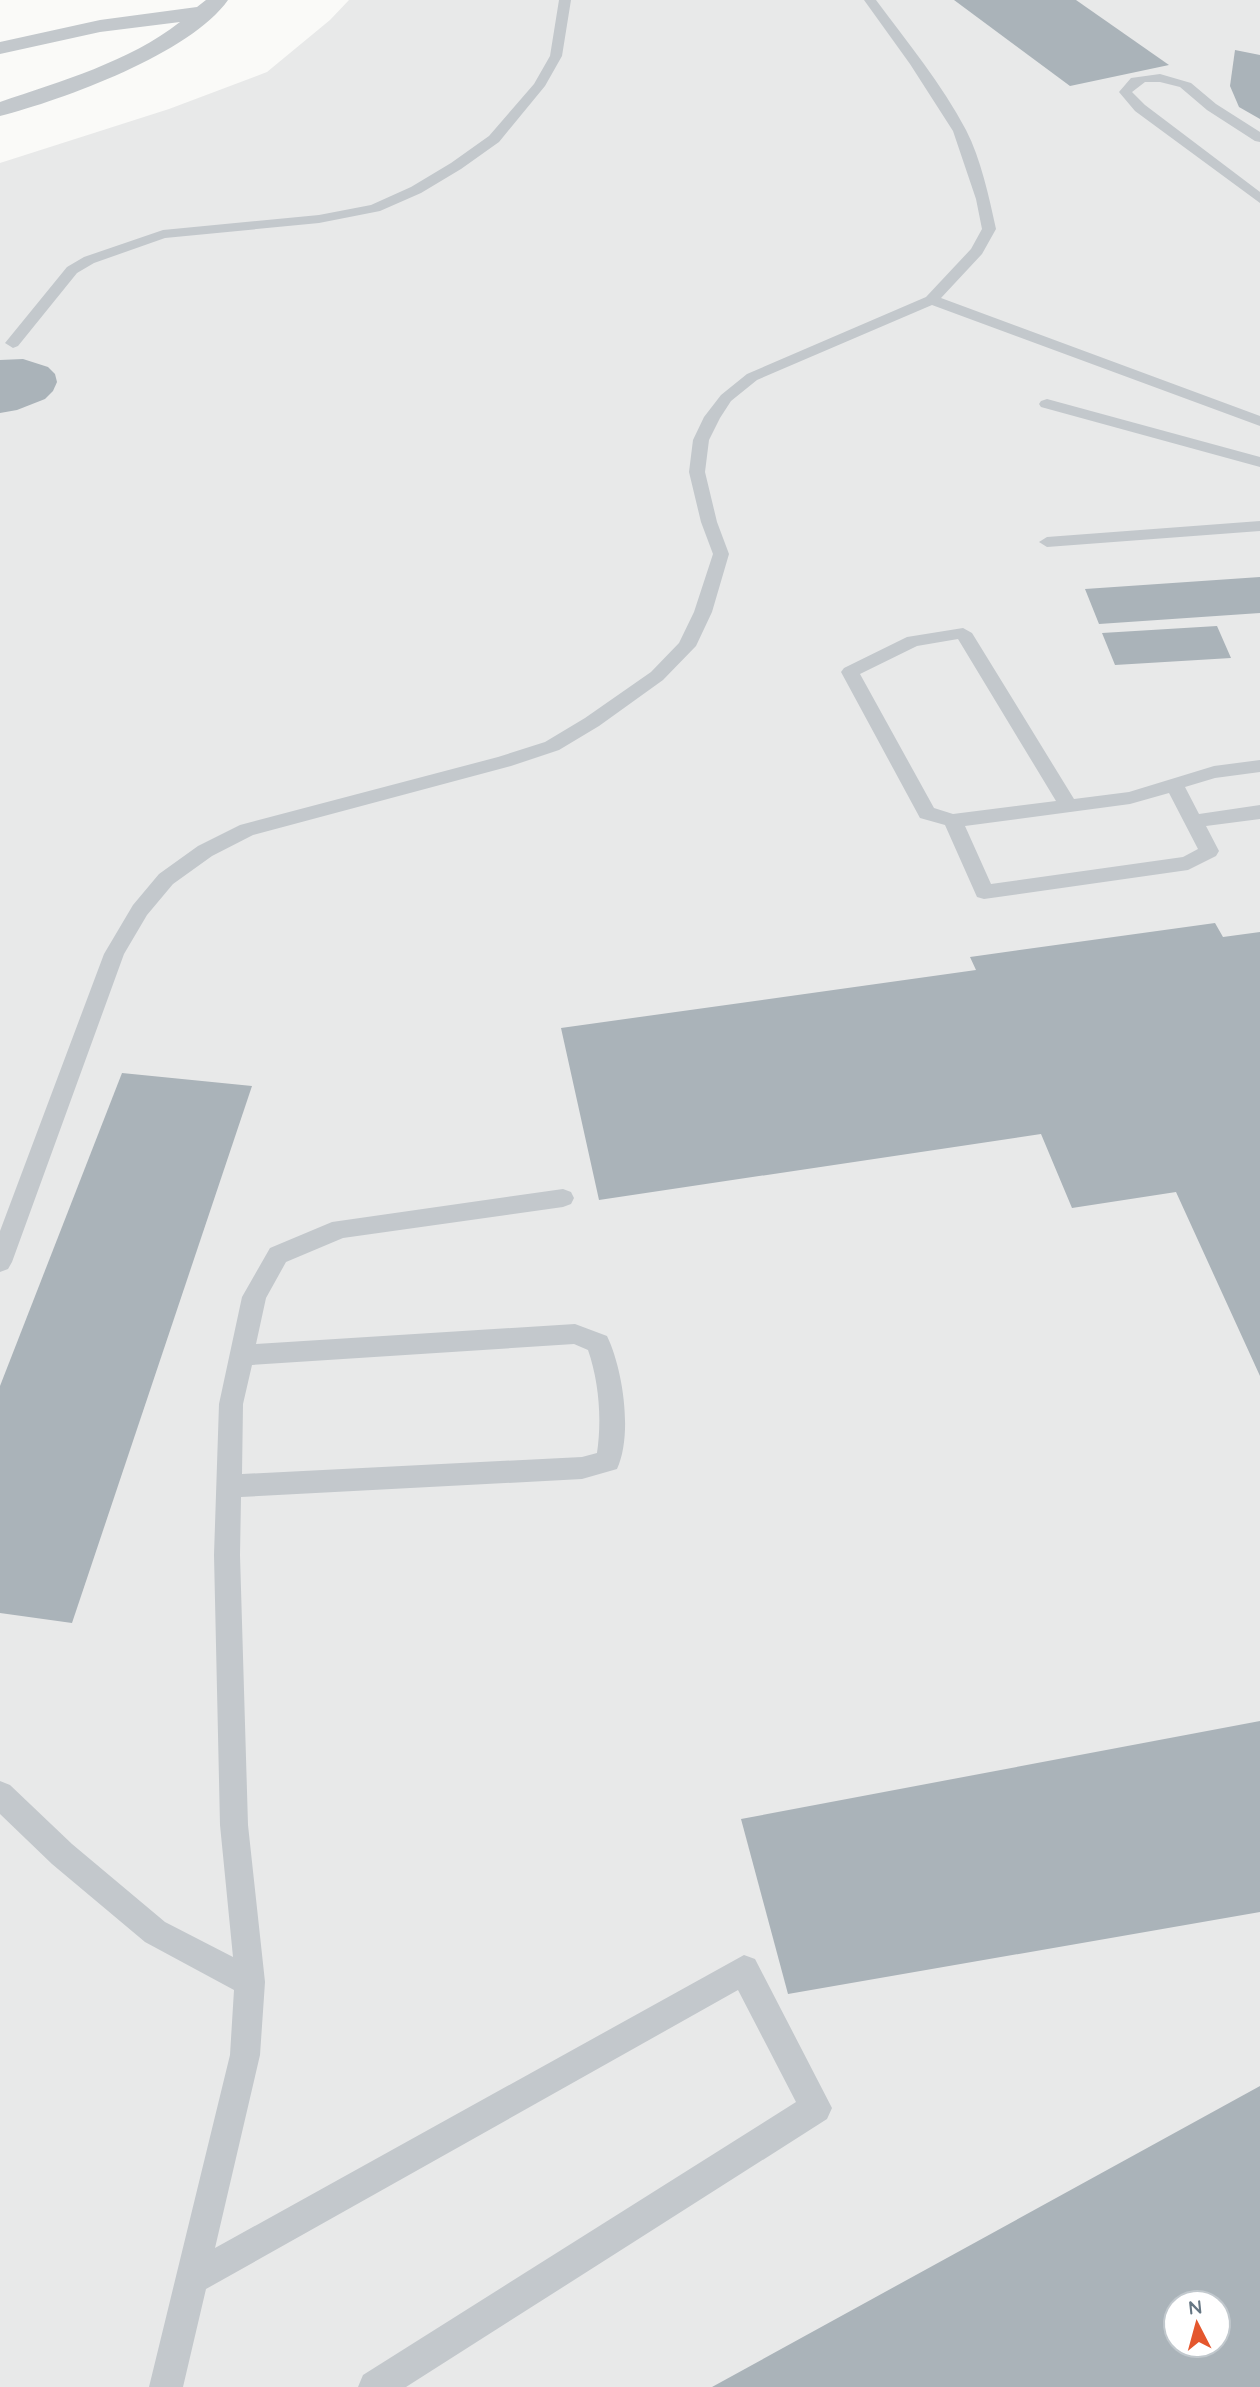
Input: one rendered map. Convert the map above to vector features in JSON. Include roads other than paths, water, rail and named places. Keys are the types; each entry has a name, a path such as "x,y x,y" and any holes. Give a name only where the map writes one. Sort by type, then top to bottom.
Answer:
{"street":[{"path":"0,48 211,6"},
{"path":"0,109 85,79 139,54 176,34 211,6"}],"lane":[{"path":"13,343 72,270 89,260 163,234 319,219 375,208 416,190 456,166 494,139 539,86 556,56 565,0"},
{"path":"0,1262 114,954 140,910 166,879 205,851 247,830 503,762 552,746 592,722 657,676 687,646 704,612 721,554 709,522 697,472 701,440 712,417 726,398 751,377 808,355 931,300 977,251 989,229 983,199 960,131 870,0"},
{"path":"1260,138 1205,102 1186,85 1169,79 1148,78 1136,80 1127,86 1125,92 1140,108 1260,199"},
{"path":"931,300 1260,421"},
{"path":"1047,404 1260,462"},
{"path":"1047,542 1260,526"},
{"path":"1069,806 963,633 913,641 850,672 927,813 953,821 1069,806 1130,798 1214,772 1260,766"},
{"path":"953,821 984,892 1188,863 1209,851 1174,784"},
{"path":"1193,821 1260,812"},
{"path":"166,2387 245,2055 250,1982 234,1825 227,1555 231,1404 254,1297 278,1255 340,1229 563,1198"},
{"path":"229,1486 582,1468 608,1461 612,1440 605,1362 598,1343 575,1334 240,1355"},
{"path":"0,1795 62,1854 155,1932 250,1982"},
{"path":"192,2279 744,1970 816,2108 375,2387"}]}
